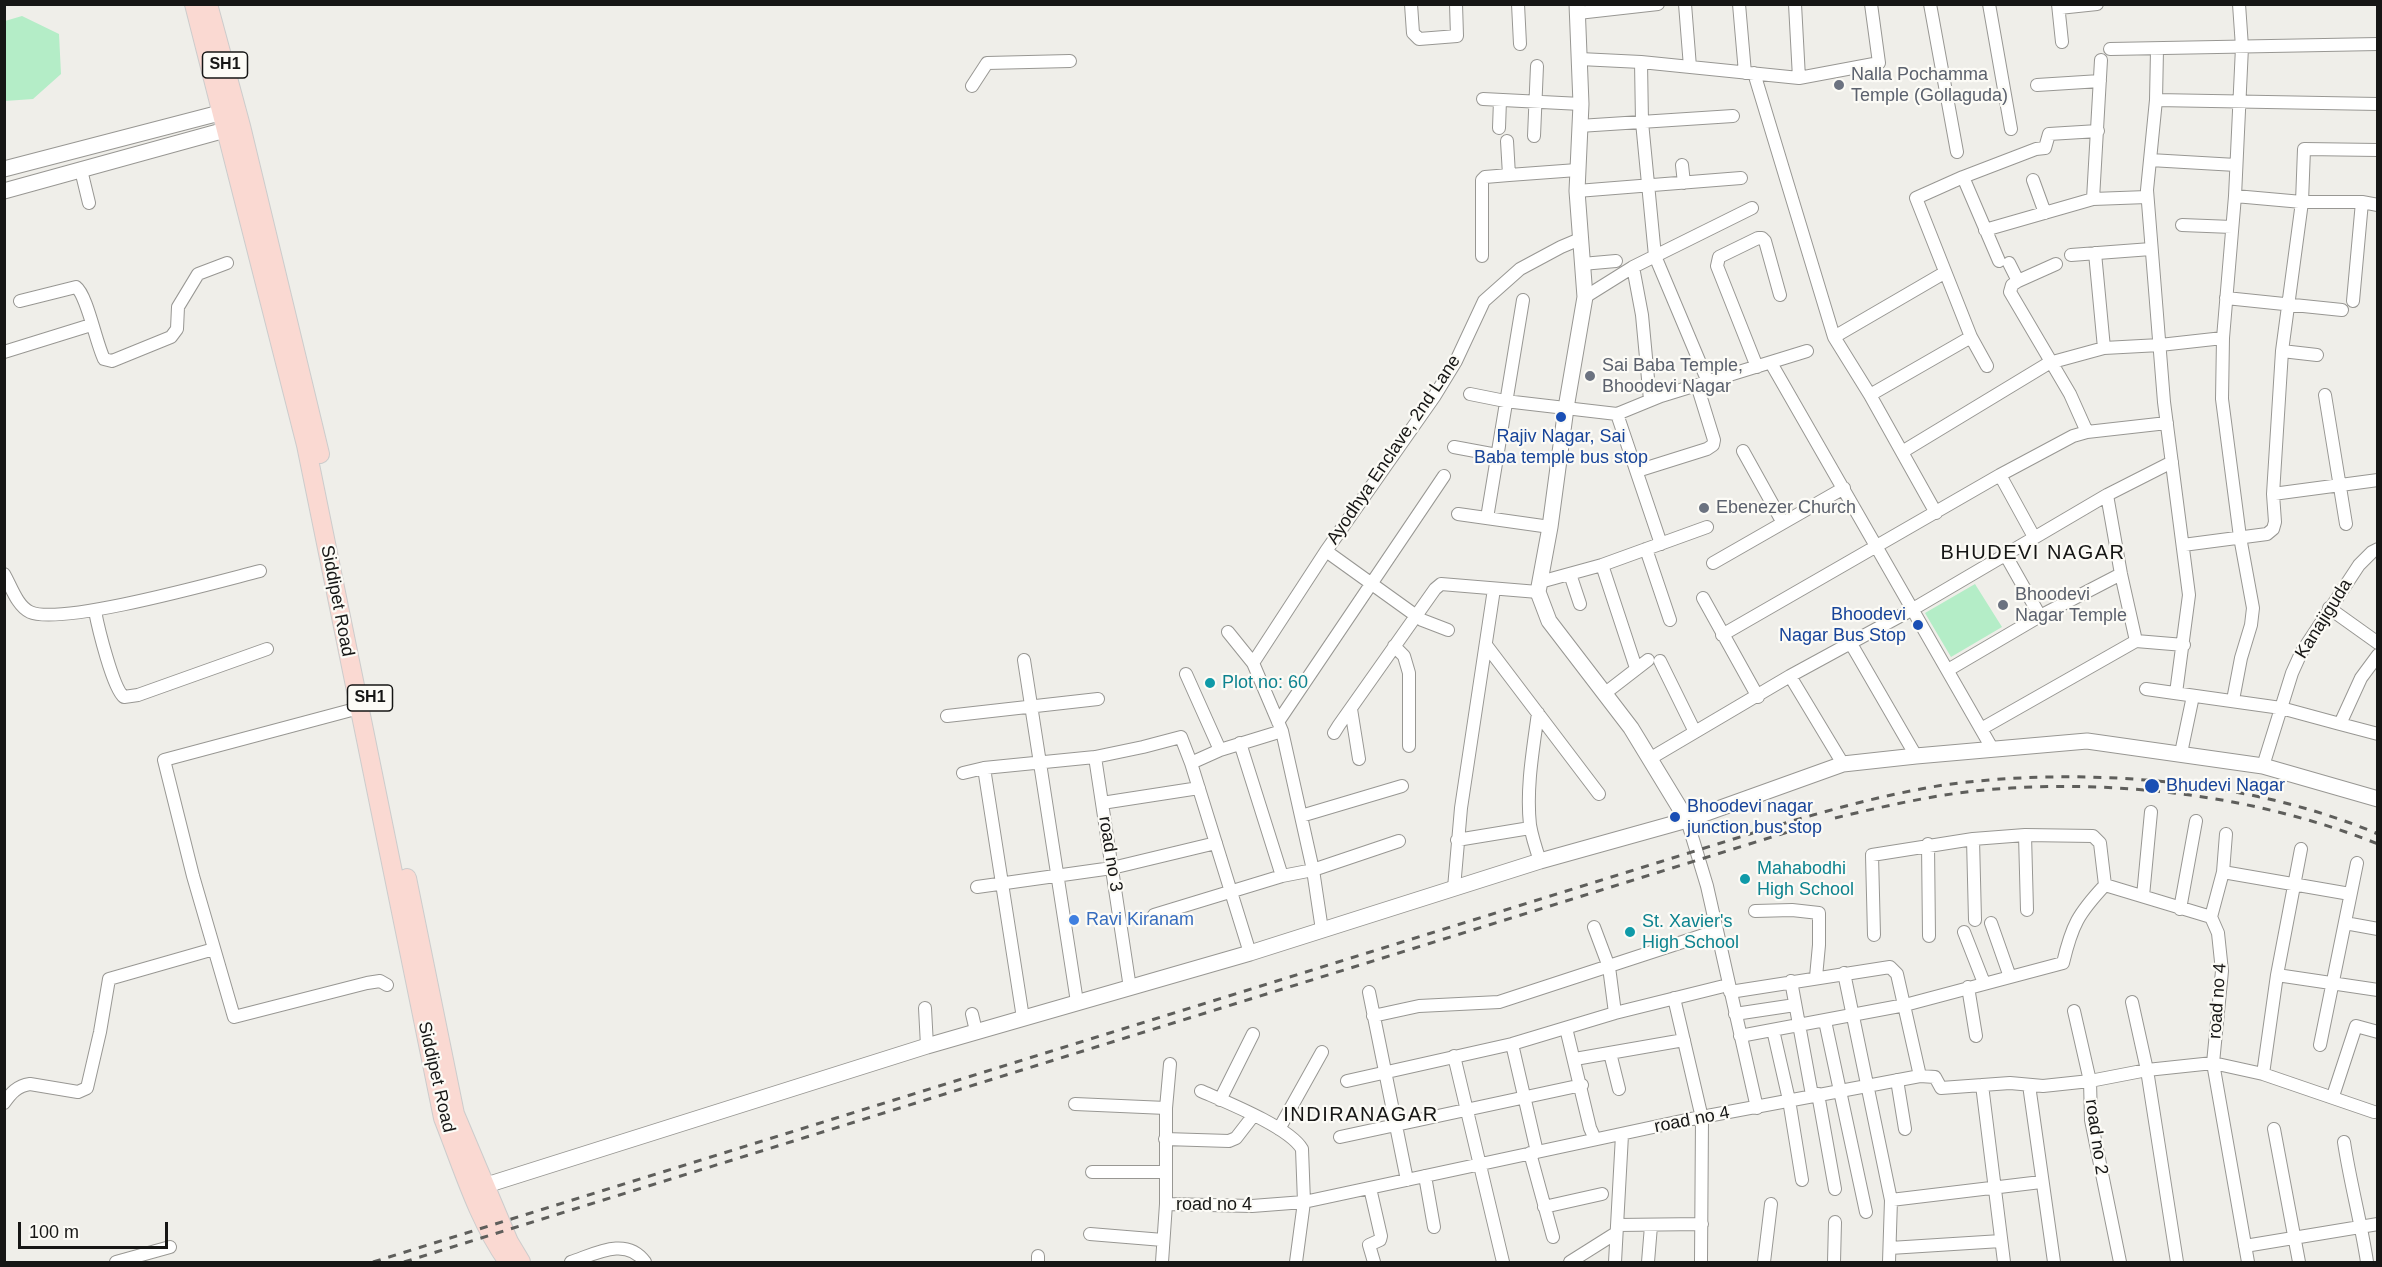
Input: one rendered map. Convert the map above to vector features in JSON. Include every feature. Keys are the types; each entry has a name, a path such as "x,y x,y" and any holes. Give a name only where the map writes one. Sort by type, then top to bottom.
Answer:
{"main road":[{"name":"Siddipet Road","path":"194,4 232,119 318,443 455,1114 498,1248 508,1263"},
{"name":"Siddipet Road","path":"208,4 306,446 442,1118 521,1263"}],"street":[{"path":"1411,4 1413,33 1419,39 1457,36 1456,4"},
{"path":"1518,4 1520,44"},
{"path":"1658,4 1578,9 1581,104 1577,191 1585,297 1539,587 1549,621 1631,728 1687,820 1707,886 1757,1108"},
{"path":"1686,4 1690,67"},
{"path":"1739,4 1749,73 1833,337 1870,395 1936,513"},
{"path":"1796,4 1799,78"},
{"path":"1580,59 1641,62 1799,78 1879,63 1871,4"},
{"path":"1930,4 1957,152"},
{"path":"1989,4 2011,129"},
{"path":"2062,42 2058,6 2097,4"},
{"path":"2233,700 2241,658 2251,626 2253,608 2240,537 2222,399 2223,338 2235,196 2242,47 2239,4"},
{"path":"2110,49 2157,50 2378,44"},
{"path":"2157,50 2156,100 2147,197 2167,423 2189,595 2176,693"},
{"path":"972,86 987,63 1070,60"},
{"path":"2093,199 2101,60"},
{"path":"1637,471 1707,449 1713,445 1714,440 1703,384 1655,256 1642,122 1641,62"},
{"path":"1534,136 1537,66"},
{"path":"2037,85 2100,81"},
{"path":"1483,99 1581,104"},
{"path":"1499,129 1500,100"},
{"path":"2156,100 2378,104"},
{"path":"1579,126 1732,117"},
{"path":"232,119 88,168 12,189 8,168 91,146 232,119"},
{"path":"1987,366 1971,337 1916,198 2036,149 2045,148 2049,134 2098,131"},
{"path":"1508,141 1509,175"},
{"path":"89,203 88,168 91,146"},
{"path":"2183,545 2261,535 2273,529 2282,351 2302,202 2304,149 2378,150"},
{"path":"2150,160 2236,165"},
{"path":"1682,165 1684,183"},
{"path":"1482,256 1482,180 1485,177 1577,170"},
{"path":"1964,177 1985,230 2018,282"},
{"path":"1577,191 1741,178"},
{"path":"2033,180 2045,213"},
{"path":"2235,196 2302,202 2362,201 2378,205"},
{"path":"1985,230 2093,199 2147,197"},
{"path":"2353,301 2362,201"},
{"path":"1585,297 1633,267 1752,208"},
{"path":"2182,225 2232,227"},
{"path":"1757,367 1718,266 1719,257 1762,238 1765,241 1780,295"},
{"name":"Ayodhya Enclave, 2nd Lane","path":"1253,663 1326,551 1445,379 1484,301 1520,269 1580,239"},
{"path":"2072,255 2151,249"},
{"path":"2095,253 2104,348"},
{"path":"1582,264 1616,261"},
{"path":"20,302 76,287 82,296 99,348 108,362 171,337 177,329 178,307 198,274 227,263"},
{"path":"2056,264 2013,285 2010,292 2049,363 2070,394 2087,432"},
{"path":"1633,267 1642,315 1650,400"},
{"path":"1833,337 1944,273"},
{"path":"2226,298 2342,310"},
{"path":"1487,518 1504,401 1523,300"},
{"path":"4,352 92,325"},
{"path":"1870,395 1971,337"},
{"path":"1902,452 2049,363 2104,348 2223,338"},
{"path":"1470,394 1504,401 1617,414 1650,400 1807,351"},
{"path":"2282,351 2317,355"},
{"path":"1771,363 1993,750"},
{"path":"2325,395 2346,524"},
{"path":"1617,414 1661,544"},
{"path":"1722,635 2000,475 2073,436 2087,432 2167,423"},
{"path":"1454,447 1497,455"},
{"path":"1743,451 1783,523"},
{"path":"1651,758 1758,697 1790,676 1913,609 2107,495 2172,462"},
{"path":"2000,475 2034,537"},
{"path":"1191,763 1280,726 1444,476"},
{"path":"2273,494 2378,480"},
{"path":"1713,563 1844,488"},
{"path":"2107,495 2136,641"},
{"path":"1458,514 1550,527"},
{"path":"1335,734 1394,646 1441,584 1494,589 1539,587 1570,574 1707,527"},
{"path":"1646,549 1670,620"},
{"name":"Kanajiguda","path":"2263,766 2292,673 2301,652 2359,565 2378,549"},
{"path":"1326,551 1416,616 1448,630"},
{"path":"2006,554 2040,616"},
{"path":"1602,564 1636,668"},
{"path":"4,574 20,603 31,612 53,614 95,611 260,571"},
{"path":"1570,574 1580,604"},
{"path":"1948,670 2040,616 2121,574"},
{"path":"1454,888 1457,840 1494,589"},
{"path":"1703,598 1758,697"},
{"path":"2329,608 2378,643"},
{"path":"95,611 113,673 121,695 124,697 138,695 267,649"},
{"path":"1228,632 1253,663 1280,726 1302,816 1322,930"},
{"path":"1981,729 2136,641 2184,645"},
{"path":"1850,642 1916,756"},
{"path":"1486,645 1599,794"},
{"path":"1394,646 1404,656 1409,673 1409,746"},
{"path":"2340,724 2364,675 2378,655"},
{"path":"1024,660 1077,1002"},
{"path":"1604,694 1636,668 1654,661 1695,732"},
{"path":"1186,674 1220,750"},
{"path":"2364,675 2378,676"},
{"path":"1790,676 1843,764"},
{"path":"2146,689 2281,708 2378,734"},
{"path":"2181,753 2193,696"},
{"path":"947,716 1098,699"},
{"path":"359,708 164,760 193,876 234,1017 367,983 380,981 387,985"},
{"path":"1351,709 1359,759"},
{"path":"1538,713 1528,807 1530,828 1540,861"},
{"path":"963,773 984,768 1095,757 1181,737 1250,952"},
{"path":"478,1187 976,1031 1130,988 1540,861 1687,820 1843,764 2087,741 2263,766 2378,799"},
{"path":"1240,743 1282,876"},
{"name":"road no 3","path":"1095,757 1130,988"},
{"path":"984,768 1023,1018"},
{"path":"1302,816 1402,786"},
{"path":"1102,803 1199,788"},
{"path":"2142,896 2151,812"},
{"path":"2180,909 2196,821"},
{"path":"1457,840 1530,828"},
{"path":"2105,885 2211,917 2223,872 2226,834"},
{"path":"2025,835 2027,910"},
{"path":"1740,1036 1905,1005 2063,963 2071,931 2082,910 2105,885 2100,843 2093,836 2025,835 1928,844 1872,855 1874,935"},
{"path":"1973,839 1975,920"},
{"path":"1154,915 1282,876 1313,870 1399,841"},
{"path":"976,887 1112,868 1216,843"},
{"path":"1928,844 1929,936"},
{"path":"2263,1074 2277,975 2301,849"},
{"path":"2320,1045 2357,862"},
{"path":"2223,872 2350,894"},
{"path":"1755,911 1792,910 1819,913 1816,977"},
{"name":"road no 4","path":"2211,917 2218,933 2222,971 2213,1063 2248,1263"},
{"path":"1991,923 2010,977"},
{"path":"2345,923 2378,929"},
{"path":"1594,927 1609,967 1616,1013"},
{"path":"1373,1016 1419,1006 1499,1002 1716,932"},
{"path":"1964,932 1984,983"},
{"path":"4,1103 15,1089 22,1085 30,1084 78,1092 87,1088 109,979 214,950"},
{"path":"1347,1081 1512,1044 1674,998 1729,988 1890,967 1897,974 1920,1076"},
{"path":"1844,973 1891,1200 1889,1263"},
{"path":"2277,975 2378,990"},
{"path":"1791,981 1835,1189"},
{"path":"1968,987 1976,1036"},
{"path":"1369,992 1407,1180"},
{"path":"1674,998 1702,1118 1701,1263"},
{"path":"2132,1002 2147,1070 2177,1263"},
{"path":"1735,1014 1795,1005"},
{"path":"925,1008 927,1046"},
{"name":"road no 2","path":"2074,1011 2090,1081 2091,1120 2120,1263"},
{"path":"972,1014 976,1031"},
{"path":"1825,1021 1866,1212"},
{"path":"2332,1096 2356,1026 2378,1032"},
{"path":"1566,1028 1582,1085 1590,1128 1595,1139"},
{"path":"1773,1030 1789,1100 1802,1180"},
{"path":"1220,1100 1253,1034"},
{"path":"1575,1059 1684,1040"},
{"path":"1512,1044 1544,1208 1553,1238"},
{"path":"1279,1129 1322,1052"},
{"path":"1610,1053 1618,1089"},
{"path":"1454,1056 1503,1263"},
{"name":"road no 4","path":"1166,1204 1252,1206 1304,1202 1595,1139 1920,1076 1935,1077 1941,1088 2010,1083 2043,1086 2090,1081 2147,1070 2213,1063 2263,1074 2374,1112"},
{"path":"1162,1263 1166,1204 1166,1108 1170,1064"},
{"path":"1897,1080 1905,1129"},
{"path":"1340,1137 1466,1108 1582,1085"},
{"path":"1982,1085 2004,1263"},
{"path":"2029,1085 2054,1263"},
{"path":"1201,1091 1279,1129 1298,1141 1302,1149 1304,1202 1296,1263"},
{"path":"1075,1104 1166,1108"},
{"path":"1165,1139 1228,1141 1236,1138 1253,1116"},
{"path":"2274,1129 2300,1263"},
{"path":"1615,1263 1622,1135"},
{"path":"2344,1142 2349,1176 2362,1226 2367,1263"},
{"path":"1092,1172 1165,1172"},
{"path":"1425,1176 1434,1227"},
{"path":"1891,1200 2041,1182"},
{"path":"1370,1188 1381,1236 1380,1240 1369,1245 1374,1263"},
{"path":"1544,1208 1602,1194"},
{"path":"1764,1263 1771,1204"},
{"path":"1834,1263 1836,1222"},
{"path":"1570,1263 1616,1229 1702,1224"},
{"path":"2245,1246 2378,1224"},
{"path":"1648,1263 1651,1226"},
{"path":"1090,1234 1163,1240"},
{"path":"1890,1248 2001,1241"},
{"path":"116,1263 170,1247"},
{"path":"571,1263 614,1248 629,1249 640,1255 645,1263"}],"green space":[{"path":"22,16 59,34 61,74 33,99 5,101 5,21"},
{"path":"1975,584 2002,627 1951,657 1925,613"}],"railway":[{"path":"373,1262 1772,827 1901,793 1997,779 2108,778 2164,782 2220,789 2275,800 2328,815 2378,834"},
{"path":"1835,818 1900,803 1966,792 2011,788 2104,787 2198,796 2244,804 2334,828 2378,844"},
{"path":"404,1262 1801,828"}],"place":[{"name":"Nalla Pochamma Temple (Gollaguda)","path":"1839,85"},
{"name":"Sai Baba Temple, Bhoodevi Nagar","path":"1590,376"},
{"name":"Rajiv Nagar, Sai Baba temple bus stop","path":"1561,417"},
{"name":"Ebenezer Church","path":"1704,508"},
{"name":"Bhoodevi Nagar Temple","path":"2003,605"},
{"name":"Bhoodevi Nagar Bus Stop","path":"1918,625"},
{"name":"Plot no: 60","path":"1210,683"},
{"name":"Bhudevi Nagar","path":"2152,786"},
{"name":"Bhoodevi nagar junction bus stop","path":"1675,817"},
{"name":"Mahabodhi High School","path":"1745,879"},
{"name":"Ravi Kiranam","path":"1074,920"},
{"name":"St. Xavier's High School","path":"1630,932"}],"district":[{"name":"BHUDEVI NAGAR","path":"2033,553"},
{"name":"INDIRANAGAR","path":"1361,1115"}]}
